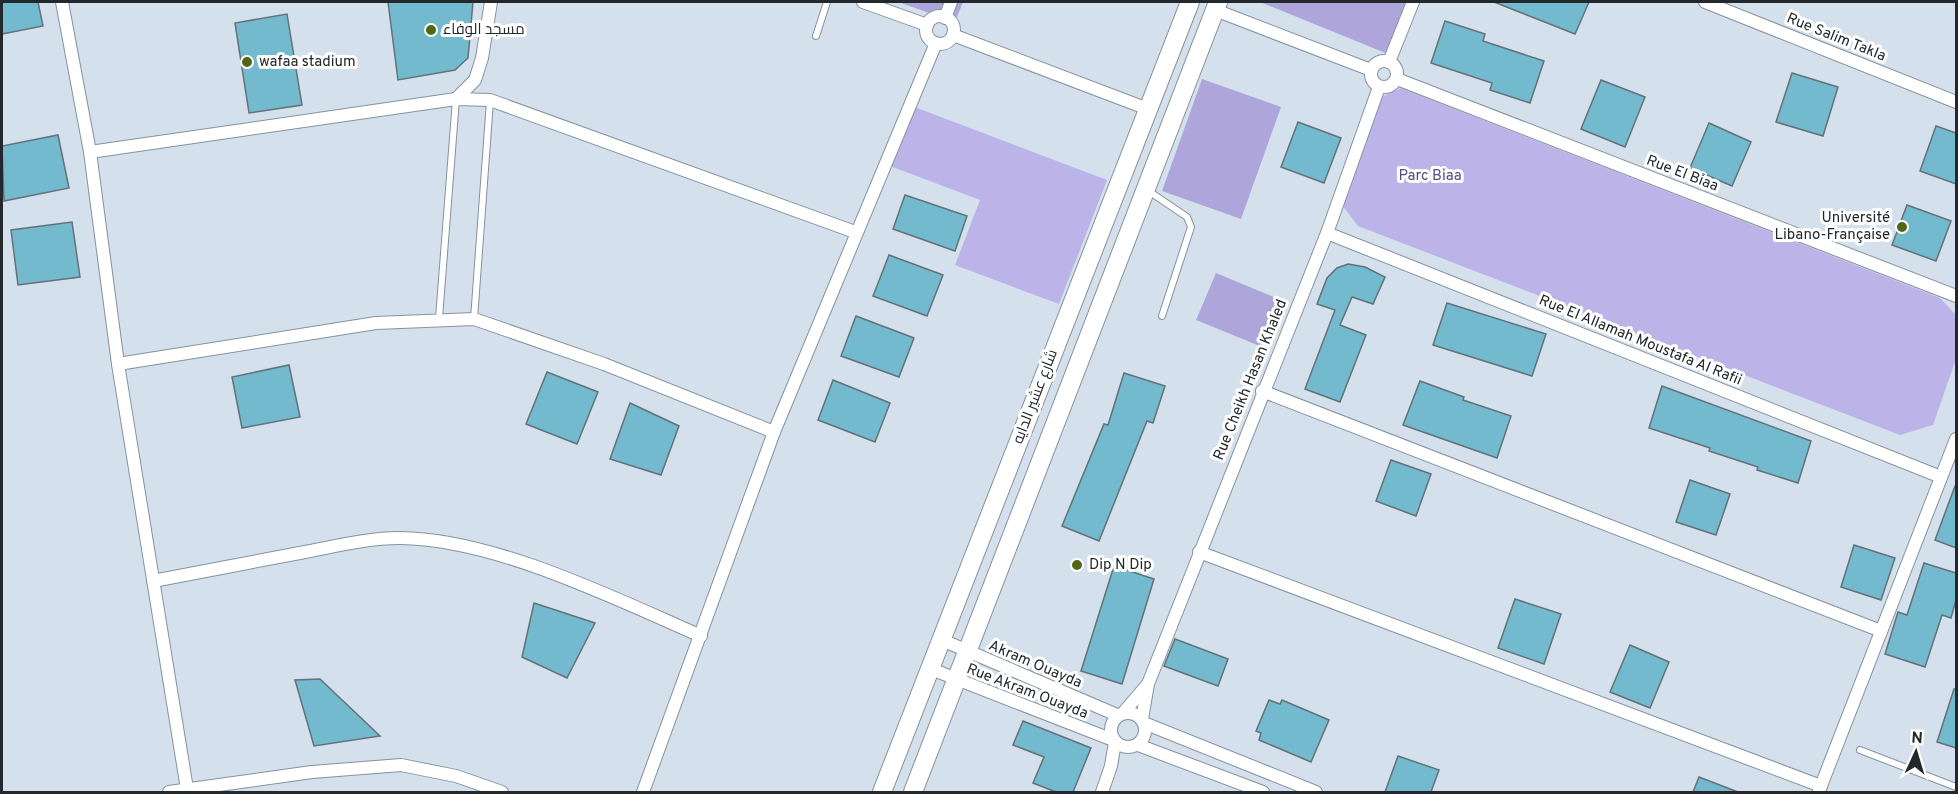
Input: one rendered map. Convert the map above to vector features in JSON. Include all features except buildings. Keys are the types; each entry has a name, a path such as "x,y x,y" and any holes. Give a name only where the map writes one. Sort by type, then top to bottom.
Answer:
{"street":[{"path":"62,2 90,152 118,364 187,789"},
{"path":"456,99 475,80 482,58 491,2"},
{"path":"863,2 927,26"},
{"path":"945,18 951,2"},
{"name":"شارع عشير الدايه","path":"882,792 1190,2"},
{"path":"1389,62 1413,2"},
{"name":"Rue Salim Takla","path":"1705,2 1956,102"},
{"path":"1216,6 1371,70"},
{"name":"شارع عشير الدايه","path":"913,792 1216,6"},
{"path":"938,16 945,18 953,24 953,35 941,44 936,43 927,36 927,26 938,16"},
{"path":"953,35 1149,109"},
{"path":"643,792 774,432 855,232 936,43"},
{"path":"1382,61 1389,62 1394,66 1397,79 1392,85 1379,87 1371,76 1371,70 1382,61"},
{"name":"Rue El Biaa","path":"1397,79 1956,296"},
{"path":"475,80 490,100"},
{"name":"Rue Cheikh Hasan Khaled","path":"1143,721 1148,684 1262,391 1327,233 1379,87"},
{"path":"90,152 456,99 490,100 855,232"},
{"name":"Rue El Allamah Moustafa Al Rafii","path":"1327,233 1941,477"},
{"path":"118,364 376,323 439,318 474,319 604,364 774,432"},
{"path":"1262,391 1881,631"},
{"path":"1199,552 1820,789 1956,439"},
{"path":"153,581 351,544 398,538 443,541 518,561 623,602 701,636"},
{"name":"Akram Ouayda","path":"942,640 1120,714"},
{"name":"Rue Akram Ouayda","path":"931,669 956,681 1114,741"},
{"name":"Rue Cheikh Hasan Khaled","path":"1120,714 1148,684"},
{"path":"1102,792 1112,766 1114,741 1111,729 1120,714 1130,712 1143,721 1317,792"},
{"path":"1112,766 1145,735 1143,721"},
{"path":"1114,741 1135,746 1263,792"},
{"path":"169,792 324,771 401,765 456,776 502,792"}],"lane":[{"path":"816,36 827,2"},
{"path":"439,318 456,99"},
{"path":"474,319 490,100"},
{"path":"1146,190 1187,217 1191,227 1162,316"},
{"path":"1860,750 1956,787"}],"green space":[{"name":"Parc Biaa","path":"1401,88 1940,298 1956,315 1956,359 1933,425 1900,435 1358,226 1339,201 1373,101"},
{"path":"912,106 1107,180 1059,304 955,265 980,200 890,166"}],"shaded area":[{"path":"898,2 963,2 955,22"},
{"path":"1260,2 1407,2 1388,54"},
{"path":"1202,79 1281,107 1241,219 1162,191"},
{"path":"1216,273 1286,302 1267,349 1196,320"}],"place":[{"name":"مسجد الوفاء","path":"431,30"},
{"name":"wafaa stadium","path":"247,62"},
{"name":"Université Libano-Française","path":"1902,227"},
{"name":"Dip N Dip","path":"1077,565"}]}
